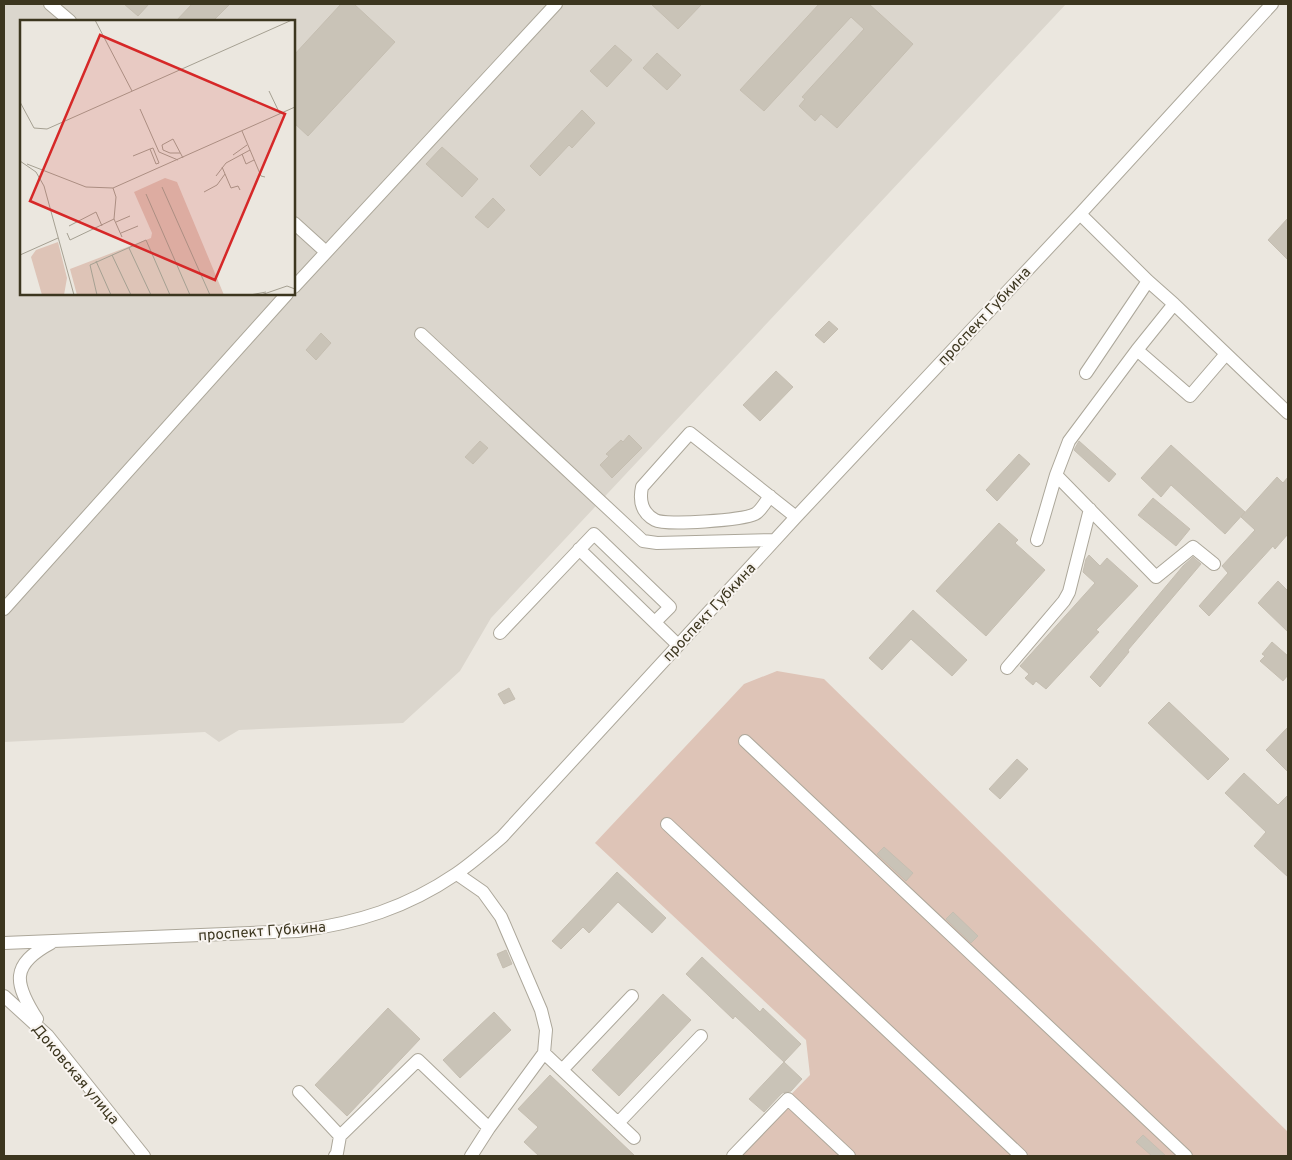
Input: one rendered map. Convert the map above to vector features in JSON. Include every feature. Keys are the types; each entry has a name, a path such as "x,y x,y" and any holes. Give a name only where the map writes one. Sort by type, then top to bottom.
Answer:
{"street":[{"path":"50,4 69,20"},
{"path":"295,286 556,4"},
{"name":"проспект Губкина","path":"4,943 298,931 338,925 373,916 420,896 457,874 502,838 796,517 1080,214 1263,6"},
{"path":"1080,214 1288,413"},
{"path":"295,224 326,252"},
{"path":"1086,373 1148,281"},
{"path":"4,609 286,295"},
{"path":"1037,540 1056,475 1069,441 1136,350 1174,304"},
{"path":"421,334 642,541 657,543 775,540"},
{"path":"1136,350 1190,396 1226,354"},
{"path":"770,496 756,514 710,522 656,521 644,512 640,498 642,487 690,433 770,496 796,517"},
{"path":"1056,475 1156,577 1192,546 1214,564"},
{"path":"1007,668 1064,601 1069,592 1090,509"},
{"path":"500,633 594,534 670,607 655,622"},
{"path":"579,549 678,645"},
{"path":"745,741 1186,1156"},
{"path":"667,824 1020,1156"},
{"path":"457,874 483,892 501,917 541,1010 546,1030 544,1053 489,1128 471,1156"},
{"path":"48,1036 21,989 19,974 26,960 34,952 54,941"},
{"name":"Доковская улица","path":"4,996 48,1036 144,1156"},
{"path":"562,1070 632,996"},
{"path":"618,1123 701,1036"},
{"path":"544,1053 634,1138"},
{"path":"334,1156 337,1153 340,1136 418,1060 489,1128"},
{"path":"299,1092 340,1136"},
{"path":"733,1156 788,1099 849,1156"}],"shaded area":[{"path":"4,4 1066,4 491,618 460,671 403,723 239,730 219,742 205,732 4,742"},
{"path":"777,671 824,679 1288,1132 1288,1156 731,1156 810,1075 806,1040 595,843 744,684"}],"building":[{"path":"124,4 149,4 138,16"},
{"path":"192,4 230,4 214,20 177,20"},
{"path":"341,4 354,4 395,42 308,136 295,124 295,54"},
{"path":"651,4 702,4 678,29"},
{"path":"819,4 869,4 913,44 837,128 821,114 815,121 799,106 805,99 802,97 864,29 851,17 764,111 740,90"},
{"path":"615,45 632,60 607,87 590,71"},
{"path":"657,53 681,75 667,90 643,68"},
{"path":"582,110 595,123 572,148 569,145 540,176 530,166"},
{"path":"442,147 478,179 462,197 426,164"},
{"path":"493,198 505,210 488,228 475,217"},
{"path":"1288,218 1288,260 1268,240"},
{"path":"829,321 838,329 824,343 815,335"},
{"path":"321,333 331,343 316,360 306,350"},
{"path":"776,371 793,387 760,421 743,405"},
{"path":"629,435 642,448 612,478 600,465 609,456 606,454 621,440 623,442"},
{"path":"480,441 488,448 473,464 465,457"},
{"path":"1079,441 1116,474 1109,482 1074,450"},
{"path":"1171,445 1245,512 1225,534 1171,485 1161,497 1141,478"},
{"path":"1019,454 1030,464 997,501 986,490"},
{"path":"1277,477 1283,483 1288,477 1288,534 1275,549 1273,546 1209,616 1199,606 1228,573 1222,566 1255,530 1241,517"},
{"path":"1153,498 1190,529 1176,546 1138,515"},
{"path":"999,523 1018,540 1015,543 1045,570 986,636 936,591"},
{"path":"1089,555 1100,566 1107,558 1138,586 1096,630 1099,632 1046,689 1036,681 1033,685 1025,678 1029,674 1020,666 1095,583 1083,572"},
{"path":"1193,557 1201,564 1128,650 1129,652 1100,687 1090,677 1183,566"},
{"path":"1278,581 1288,591 1288,632 1258,603"},
{"path":"913,610 967,660 952,676 911,639 882,670 869,658"},
{"path":"1272,642 1288,656 1288,675 1283,681 1260,661 1265,656 1262,654"},
{"path":"509,688 515,699 504,704 498,694"},
{"path":"1169,702 1229,759 1208,780 1148,723"},
{"path":"1288,727 1288,772 1266,750"},
{"path":"1017,759 1028,769 1000,799 989,789"},
{"path":"1244,773 1278,805 1288,795 1288,877 1254,846 1266,832 1225,793"},
{"path":"884,847 913,873 906,881 877,854"},
{"path":"617,872 666,918 652,933 618,902 589,933 583,927 561,949 552,941"},
{"path":"953,912 978,936 971,943 946,919"},
{"path":"506,950 512,964 503,968 497,954"},
{"path":"702,957 760,1012 763,1008 801,1044 784,1062 735,1016 733,1019 686,974"},
{"path":"663,994 691,1020 619,1096 592,1070"},
{"path":"388,1008 420,1039 347,1116 315,1085"},
{"path":"494,1012 511,1030 460,1078 443,1060"},
{"path":"784,1062 802,1079 791,1091 782,1093 764,1112 749,1099"},
{"path":"550,1075 635,1156 539,1156 524,1142 538,1127 518,1109"},
{"path":"1143,1135 1166,1156 1152,1156 1136,1142"}]}
